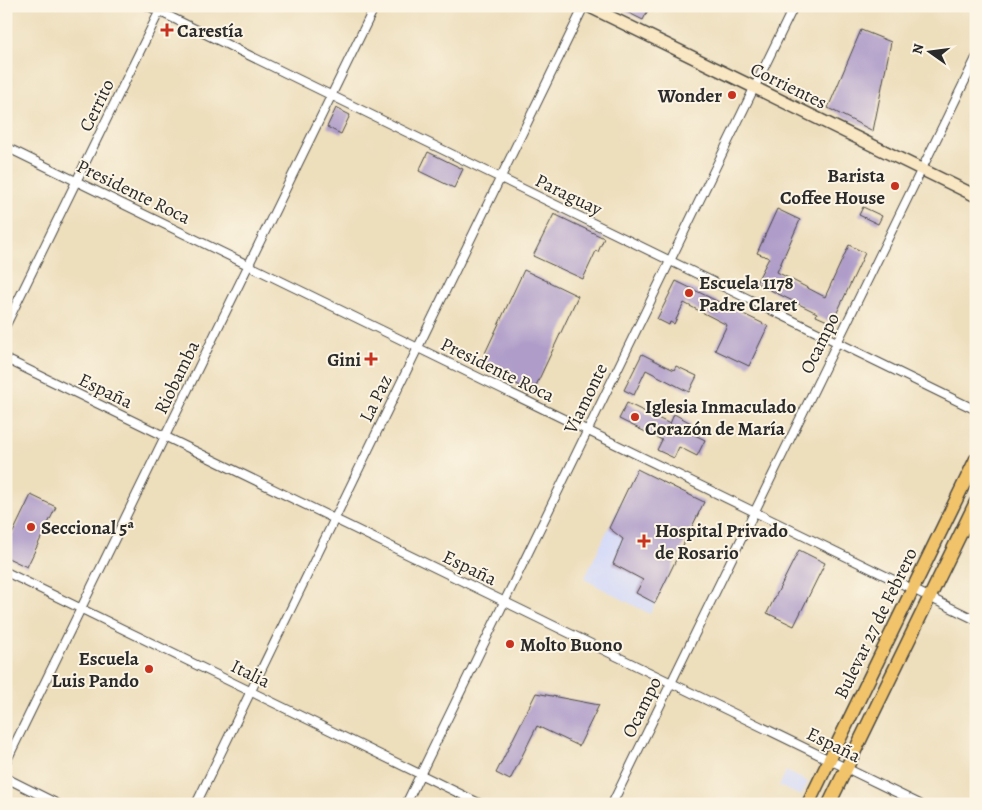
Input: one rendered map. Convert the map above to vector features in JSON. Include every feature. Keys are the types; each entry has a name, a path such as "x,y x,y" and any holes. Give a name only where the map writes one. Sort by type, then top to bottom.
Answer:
{"main road":[{"name":"Corrientes","path":"588,6 976,196"},
{"name":"Bulevar 27 de Febrero","path":"808,804 976,459"},
{"name":"Bulevar 27 de Febrero","path":"829,804 976,502"}],"street":[{"name":"Paraguay","path":"148,6 161,9 331,96 976,410"},
{"name":"Riobamba","path":"6,762 375,6"},
{"name":"La Paz","path":"196,804 584,6"},
{"name":"Viamonte","path":"406,804 794,6"},
{"name":"Cerrito","path":"6,325 161,9"},
{"name":"Ocampo","path":"612,804 976,58"},
{"name":"Presidente Roca","path":"6,147 976,620"},
{"name":"España","path":"6,359 920,804"},
{"name":"Italia","path":"6,572 482,804"},
{"path":"6,778 58,804"}],"shaded area":[{"name":"Hospital Privado de Rosario","path":"637,469 704,502 650,614 584,579"},
{"path":"786,771 808,782 801,796 779,786"}],"building":[{"path":"615,6 650,6 643,20"},
{"path":"861,30 891,42 873,131 828,108"},
{"path":"336,108 350,115 341,134 327,127"},
{"path":"428,152 463,169 454,188 419,171"},
{"path":"863,207 882,216 878,224 859,215"},
{"path":"777,209 800,220 777,272 825,297 849,245 865,253 832,323 816,316 817,313 756,283 769,258 757,253"},
{"path":"554,214 604,238 583,279 533,256"},
{"path":"524,270 578,296 533,392 479,366"},
{"path":"676,281 768,326 749,366 715,350 727,325 684,303 674,324 670,322 669,325 657,319"},
{"path":"642,354 674,370 676,366 697,376 689,392 646,370 634,395 624,390"},
{"path":"627,403 670,424 674,414 691,423 687,431 705,440 697,456 679,447 674,458 657,450 662,440 619,419"},
{"name":"Hospital Privado de Rosario","path":"637,469 704,502 655,603 636,593 643,580 613,564 623,539 609,528"},
{"name":"Seccional 5ª","path":"31,495 56,507 27,567 6,557 6,547"},
{"path":"799,550 825,563 794,626 767,613"},
{"path":"536,693 599,705 579,746 537,726 510,780 496,773"}],"place":[{"name":"Carestía","path":"167,30"},
{"name":"Wonder","path":"732,95"},
{"name":"Barista Coffee House","path":"895,186"},
{"name":"Escuela 1178 Padre Claret","path":"689,293"},
{"name":"Gini","path":"371,359"},
{"name":"Iglesia Inmaculado Corazón de María","path":"635,417"},
{"name":"Seccional 5ª","path":"31,527"},
{"name":"Hospital Privado de Rosario","path":"644,541"},
{"name":"Molto Buono","path":"510,644"},
{"name":"Escuela Luis Pando","path":"149,669"}]}
